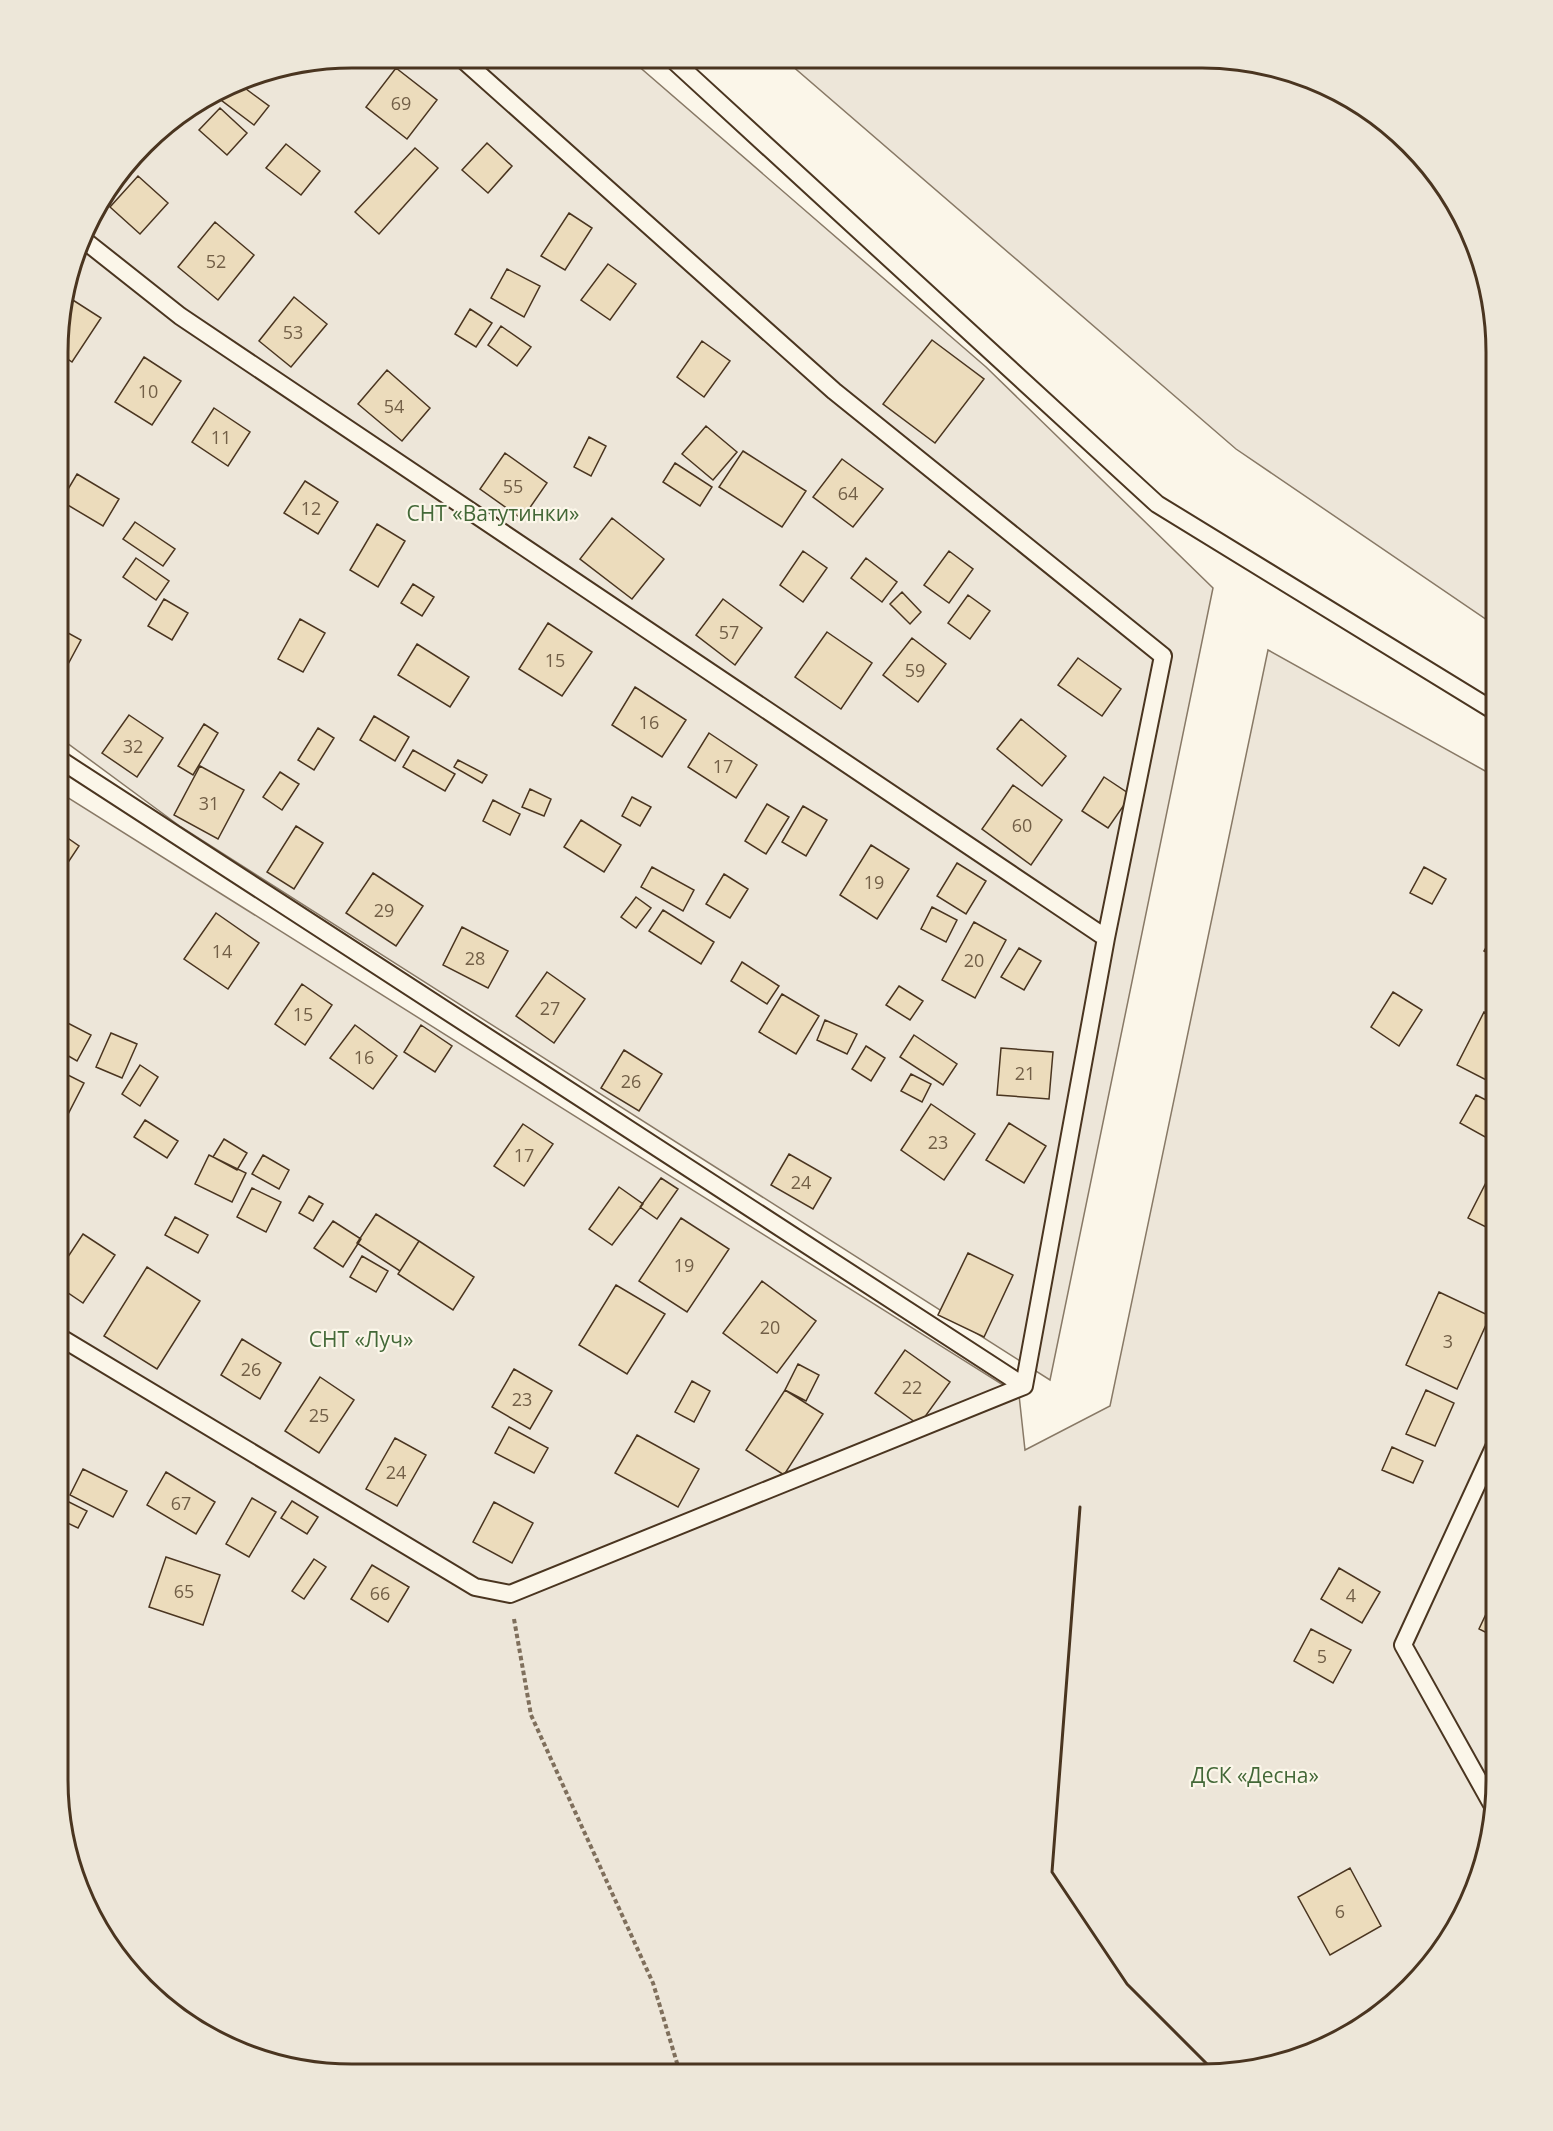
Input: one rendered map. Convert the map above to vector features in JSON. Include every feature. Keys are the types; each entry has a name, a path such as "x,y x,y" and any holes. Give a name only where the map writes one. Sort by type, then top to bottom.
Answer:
{"lane":[{"path":"472,68 834,392 1163,656 1106,938 1024,1386"},
{"path":"682,68 1157,504 1486,706"},
{"path":"89,244 180,316 1106,938"},
{"path":"68,765 1024,1386"},
{"path":"68,1341 475,1587 510,1594 1024,1386"},
{"path":"1485,1792 1403,1645 1486,1465"}],"path":[{"path":"510,1594 531,1715 653,1983 677,2064"}],"green space":[{"name":"СНТ «Ватутинки»","path":"333,68 641,68 986,367 1213,588 1050,1380 181,827 68,744 68,333 70,314 77,278 89,243 105,209 138,164 178,126 209,105 243,89 278,77"},
{"path":"795,68 1220,68 1239,70 1275,77 1310,89 1344,105 1389,138 1427,178 1448,209 1464,243 1480,296 1486,351 1486,619 1236,449"},
{"path":"1268,650 1486,771 1486,1780 1480,1835 1470,1871 1448,1922 1427,1953 1389,1993 1344,2026 1310,2042 1275,2054 1220,2063 351,2064 314,2061 278,2054 243,2042 209,2026 178,2005 138,1967 105,1922 89,1888 77,1853 70,1817 68,1798 68,798 1019,1395 1025,1450 1110,1406"}],"building":[{"path":"396,68 437,100 407,139 366,107"},
{"path":"245,88 269,106 254,125 221,100"},
{"path":"220,108 247,133 227,155 199,130"},
{"path":"487,143 512,166 488,193 462,170"},
{"path":"286,144 320,171 301,195 266,168"},
{"path":"415,148 438,168 379,234 355,212"},
{"path":"138,176 168,203 140,234 110,207"},
{"path":"569,213 592,228 565,270 541,256"},
{"path":"215,222 254,255 218,300 178,267"},
{"path":"608,264 636,284 610,320 581,300"},
{"path":"507,269 540,286 524,317 491,298"},
{"path":"294,297 327,324 291,367 259,341"},
{"path":"72,300 101,318 72,362 68,359 68,333"},
{"path":"470,309 492,323 476,347 455,334"},
{"path":"501,326 531,347 517,366 488,345"},
{"path":"932,340 984,379 935,443 883,404"},
{"path":"702,341 730,361 704,397 677,377"},
{"path":"144,357 181,381 152,425 115,402"},
{"path":"387,370 430,408 402,441 358,404"},
{"path":"214,408 250,432 228,466 192,442"},
{"path":"706,426 737,452 713,480 682,454"},
{"path":"589,437 606,446 591,476 574,467"},
{"path":"743,451 806,491 782,527 719,487"},
{"path":"505,453 547,483 522,519 480,489"},
{"path":"842,459 883,489 853,527 813,497"},
{"path":"675,463 712,487 700,506 663,482"},
{"path":"77,474 119,499 103,526 68,505 68,489"},
{"path":"305,481 338,502 318,534 284,513"},
{"path":"612,518 664,559 632,599 580,559"},
{"path":"135,522 175,549 163,566 123,539"},
{"path":"377,524 405,541 378,587 350,570"},
{"path":"803,551 827,568 803,602 780,585"},
{"path":"949,551 973,569 949,603 924,585"},
{"path":"136,558 169,581 156,600 123,577"},
{"path":"866,558 897,582 882,602 851,578"},
{"path":"413,584 434,597 422,616 401,603"},
{"path":"902,592 921,612 910,624 890,604"},
{"path":"968,595 990,611 970,639 948,623"},
{"path":"164,599 188,613 172,640 148,626"},
{"path":"723,599 762,628 735,665 696,635"},
{"path":"300,619 325,633 303,672 278,659"},
{"path":"548,623 592,652 562,696 519,669"},
{"path":"827,632 872,663 841,709 795,677"},
{"path":"68,633 81,640 68,664"},
{"path":"912,638 946,664 918,702 883,675"},
{"path":"417,644 469,677 450,707 398,675"},
{"path":"1078,658 1121,689 1102,716 1058,685"},
{"path":"635,687 686,720 662,757 612,725"},
{"path":"129,715 163,738 137,777 102,753"},
{"path":"374,716 409,737 395,761 360,740"},
{"path":"1021,719 1066,756 1042,786 997,749"},
{"path":"204,724 218,733 193,775 178,766"},
{"path":"318,728 334,738 314,770 298,760"},
{"path":"709,733 757,765 736,798 688,767"},
{"path":"413,750 455,774 445,791 403,767"},
{"path":"458,760 487,775 482,783 454,767"},
{"path":"200,766 244,790 218,839 174,815"},
{"path":"280,772 299,784 282,810 263,797"},
{"path":"1104,777 1131,795 1108,828 1082,811"},
{"path":"1013,785 1062,820 1031,865 982,829"},
{"path":"530,789 551,799 544,816 522,807"},
{"path":"632,797 651,807 640,826 622,816"},
{"path":"493,800 520,814 510,835 483,821"},
{"path":"767,804 789,817 766,854 745,841"},
{"path":"803,806 827,820 806,856 782,842"},
{"path":"581,820 621,845 604,872 564,847"},
{"path":"296,826 323,843 294,889 267,872"},
{"path":"68,838 79,846 68,862"},
{"path":"871,845 909,869 877,919 840,895"},
{"path":"957,863 986,881 966,914 937,896"},
{"path":"652,867 694,890 683,911 641,887"},
{"path":"1424,867 1446,879 1432,904 1410,893"},
{"path":"373,873 423,906 396,946 346,913"},
{"path":"724,874 748,889 730,918 706,904"},
{"path":"636,897 651,908 636,928 621,917"},
{"path":"932,907 957,920 946,942 921,929"},
{"path":"663,910 714,942 701,964 649,931"},
{"path":"216,913 259,943 228,989 184,959"},
{"path":"974,922 1006,940 975,998 942,980"},
{"path":"462,927 508,951 488,988 443,965"},
{"path":"1019,948 1041,961 1024,990 1001,977"},
{"path":"742,962 779,986 767,1004 731,981"},
{"path":"547,972 585,999 554,1043 516,1016"},
{"path":"302,984 332,1005 305,1045 275,1024"},
{"path":"899,986 923,1001 910,1020 886,1005"},
{"path":"1393,992 1422,1010 1399,1046 1371,1027"},
{"path":"782,994 819,1016 796,1054 759,1032"},
{"path":"1484,1012 1486,1013 1486,1080 1457,1065"},
{"path":"825,1020 857,1034 847,1054 817,1040"},
{"path":"68,1023 91,1035 77,1061 68,1056"},
{"path":"355,1025 397,1056 373,1089 330,1058"},
{"path":"421,1025 452,1046 435,1072 404,1052"},
{"path":"111,1033 137,1044 122,1078 96,1067"},
{"path":"914,1035 957,1064 943,1085 900,1057"},
{"path":"866,1046 885,1058 871,1081 852,1069"},
{"path":"1001,1048 1053,1052 1049,1099 997,1095"},
{"path":"624,1050 662,1074 639,1111 601,1088"},
{"path":"140,1065 158,1077 140,1106 122,1094"},
{"path":"911,1074 931,1084 922,1102 901,1091"},
{"path":"68,1075 84,1083 68,1114"},
{"path":"1476,1095 1486,1100 1486,1137 1460,1123"},
{"path":"931,1104 975,1134 944,1180 901,1150"},
{"path":"145,1120 178,1141 167,1158 134,1137"},
{"path":"1009,1123 1046,1146 1024,1183 986,1160"},
{"path":"523,1124 553,1144 524,1186 494,1166"},
{"path":"224,1139 247,1153 237,1170 213,1157"},
{"path":"789,1154 831,1178 813,1209 771,1185"},
{"path":"209,1155 246,1173 232,1202 195,1184"},
{"path":"263,1155 289,1170 279,1189 252,1174"},
{"path":"661,1178 678,1189 657,1219 640,1207"},
{"path":"1486,1183 1486,1227 1468,1218"},
{"path":"619,1187 643,1204 612,1245 589,1229"},
{"path":"252,1188 281,1202 266,1232 237,1217"},
{"path":"309,1196 323,1204 313,1221 299,1213"},
{"path":"376,1214 419,1241 400,1271 357,1243"},
{"path":"175,1217 208,1235 198,1253 165,1235"},
{"path":"681,1218 729,1249 687,1312 639,1281"},
{"path":"333,1221 361,1239 343,1267 314,1248"},
{"path":"83,1234 115,1255 83,1303 68,1293 68,1257"},
{"path":"419,1241 474,1277 453,1310 398,1274"},
{"path":"968,1253 1013,1275 984,1337 938,1315"},
{"path":"362,1256 388,1271 376,1292 350,1277"},
{"path":"147,1267 200,1301 157,1369 104,1336"},
{"path":"762,1281 816,1321 777,1373 723,1333"},
{"path":"616,1285 665,1314 627,1374 579,1345"},
{"path":"1439,1292 1486,1314 1486,1325 1457,1389 1406,1365"},
{"path":"242,1339 281,1363 260,1399 221,1375"},
{"path":"905,1350 950,1382 919,1425 875,1393"},
{"path":"798,1364 819,1375 806,1401 785,1390"},
{"path":"514,1369 552,1391 530,1429 492,1407"},
{"path":"320,1377 354,1400 319,1453 285,1431"},
{"path":"692,1381 710,1391 694,1422 675,1412"},
{"path":"785,1390 823,1414 784,1475 746,1450"},
{"path":"1426,1390 1454,1403 1435,1446 1406,1434"},
{"path":"509,1427 548,1448 534,1473 495,1453"},
{"path":"637,1435 699,1469 678,1507 615,1473"},
{"path":"395,1438 426,1455 397,1506 366,1489"},
{"path":"1392,1447 1423,1461 1413,1483 1382,1470"},
{"path":"83,1469 127,1491 113,1517 70,1495"},
{"path":"166,1472 215,1502 196,1534 147,1505"},
{"path":"252,1498 276,1512 249,1557 226,1544"},
{"path":"292,1501 318,1517 307,1534 281,1518"},
{"path":"68,1502 87,1511 78,1528 68,1523"},
{"path":"494,1502 533,1523 512,1563 473,1542"},
{"path":"166,1557 220,1575 203,1625 149,1607"},
{"path":"314,1559 326,1567 304,1599 292,1591"},
{"path":"372,1565 409,1587 388,1622 351,1599"},
{"path":"1339,1568 1380,1592 1362,1623 1321,1599"},
{"path":"1486,1614 1486,1632 1479,1629"},
{"path":"1311,1629 1351,1650 1333,1683 1294,1661"},
{"path":"1350,1868 1381,1926 1330,1955 1298,1897"}],"wall":[{"path":"1080,1507 1052,1872 1127,1984 1207,2064"}],"park label":[{"name":"СНТ «Луч»","path":"361,1339"},
{"name":"ДСК «Десна»","path":"1255,1775"}]}
